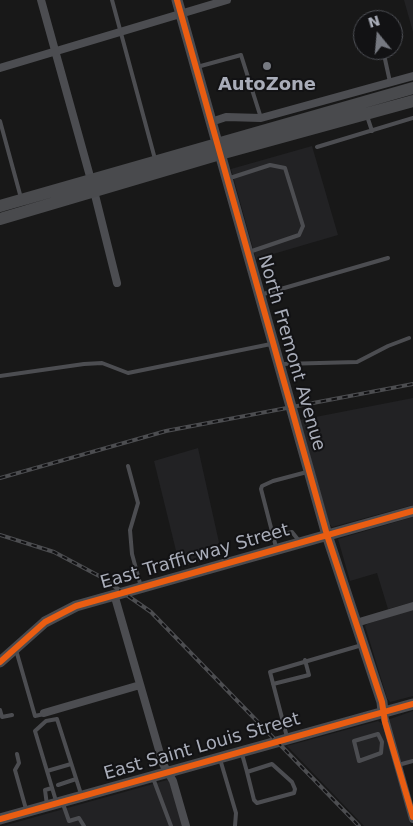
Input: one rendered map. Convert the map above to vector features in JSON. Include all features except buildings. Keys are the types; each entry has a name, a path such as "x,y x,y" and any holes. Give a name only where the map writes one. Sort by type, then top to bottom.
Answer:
{"main road":[{"name":"North Fremont Avenue","path":"177,0 327,535 382,702 383,712"},
{"path":"0,206 92,186 413,88"},
{"path":"0,219 155,161 218,149 413,101"},
{"name":"East Trafficway Street","path":"0,662 38,628 58,614 114,594 413,511"},
{"name":"East Saint Louis Street","path":"0,819 413,704"}],"street":[{"path":"41,0 117,283"},
{"path":"0,68 227,0"},
{"path":"211,122 226,117 261,118 413,76"},
{"path":"114,594 163,764 173,781 186,826"},
{"path":"356,622 413,606"},
{"path":"45,717 140,685"},
{"path":"383,712 386,741 398,765 413,818"}],"lane":[{"path":"112,0 155,161"},
{"path":"195,67 242,55 261,118"},
{"path":"384,60 390,82"},
{"path":"367,113 372,131"},
{"path":"317,147 413,118"},
{"path":"0,121 22,200"},
{"path":"227,179 270,165 285,168 303,226 299,235 247,253"},
{"path":"260,295 388,258"},
{"path":"279,365 357,362 388,346 409,338"},
{"path":"0,376 84,364 102,364 128,373 273,343"},
{"path":"128,466 138,503 130,530 132,554 141,587"},
{"path":"276,549 261,489 262,486 272,481 309,471"},
{"path":"273,537 292,532 300,542"},
{"path":"288,739 270,674 272,670 363,644"},
{"path":"15,649 35,716 57,719 82,796"},
{"path":"273,684 309,675 305,660"},
{"path":"0,710 2,717 12,714"},
{"path":"45,717 35,731 55,803"},
{"path":"378,734 386,741 381,753 359,761 354,741 378,734"},
{"path":"242,751 247,772 254,800 257,803 294,793 295,789 292,782 272,764 247,772"},
{"path":"17,754 19,763 15,770 26,812"},
{"path":"219,758 236,813 234,826"},
{"path":"398,765 413,761"},
{"path":"47,771 71,764"},
{"path":"153,776 171,826"},
{"path":"58,785 76,780"},
{"path":"52,788 45,790 69,821 79,818 84,826"}],"shaded area":[{"path":"404,0 413,0 413,32"},
{"path":"312,146 338,235 256,259 231,169"},
{"path":"413,398 413,505 332,527 329,523 300,420"},
{"path":"198,448 222,556 180,567 154,461"},
{"path":"413,517 413,602 388,609 377,573 350,581 338,539"},
{"path":"413,609 413,696 390,702 387,698 365,626"},
{"path":"413,711 413,763 401,767 387,720"},
{"path":"378,721 383,724 411,826 364,826 287,746"},
{"path":"169,781 184,826 3,826"}],"railway":[{"path":"0,478 166,431 413,384"},
{"path":"0,535 54,552 101,577 151,612 359,826"}],"cycle path":[{"path":"177,0 327,535 382,702 385,722 413,817"},
{"path":"0,662 45,622 76,606 413,511"},
{"path":"0,819 413,704"}],"place":[{"name":"AutoZone","path":"267,66"}]}
